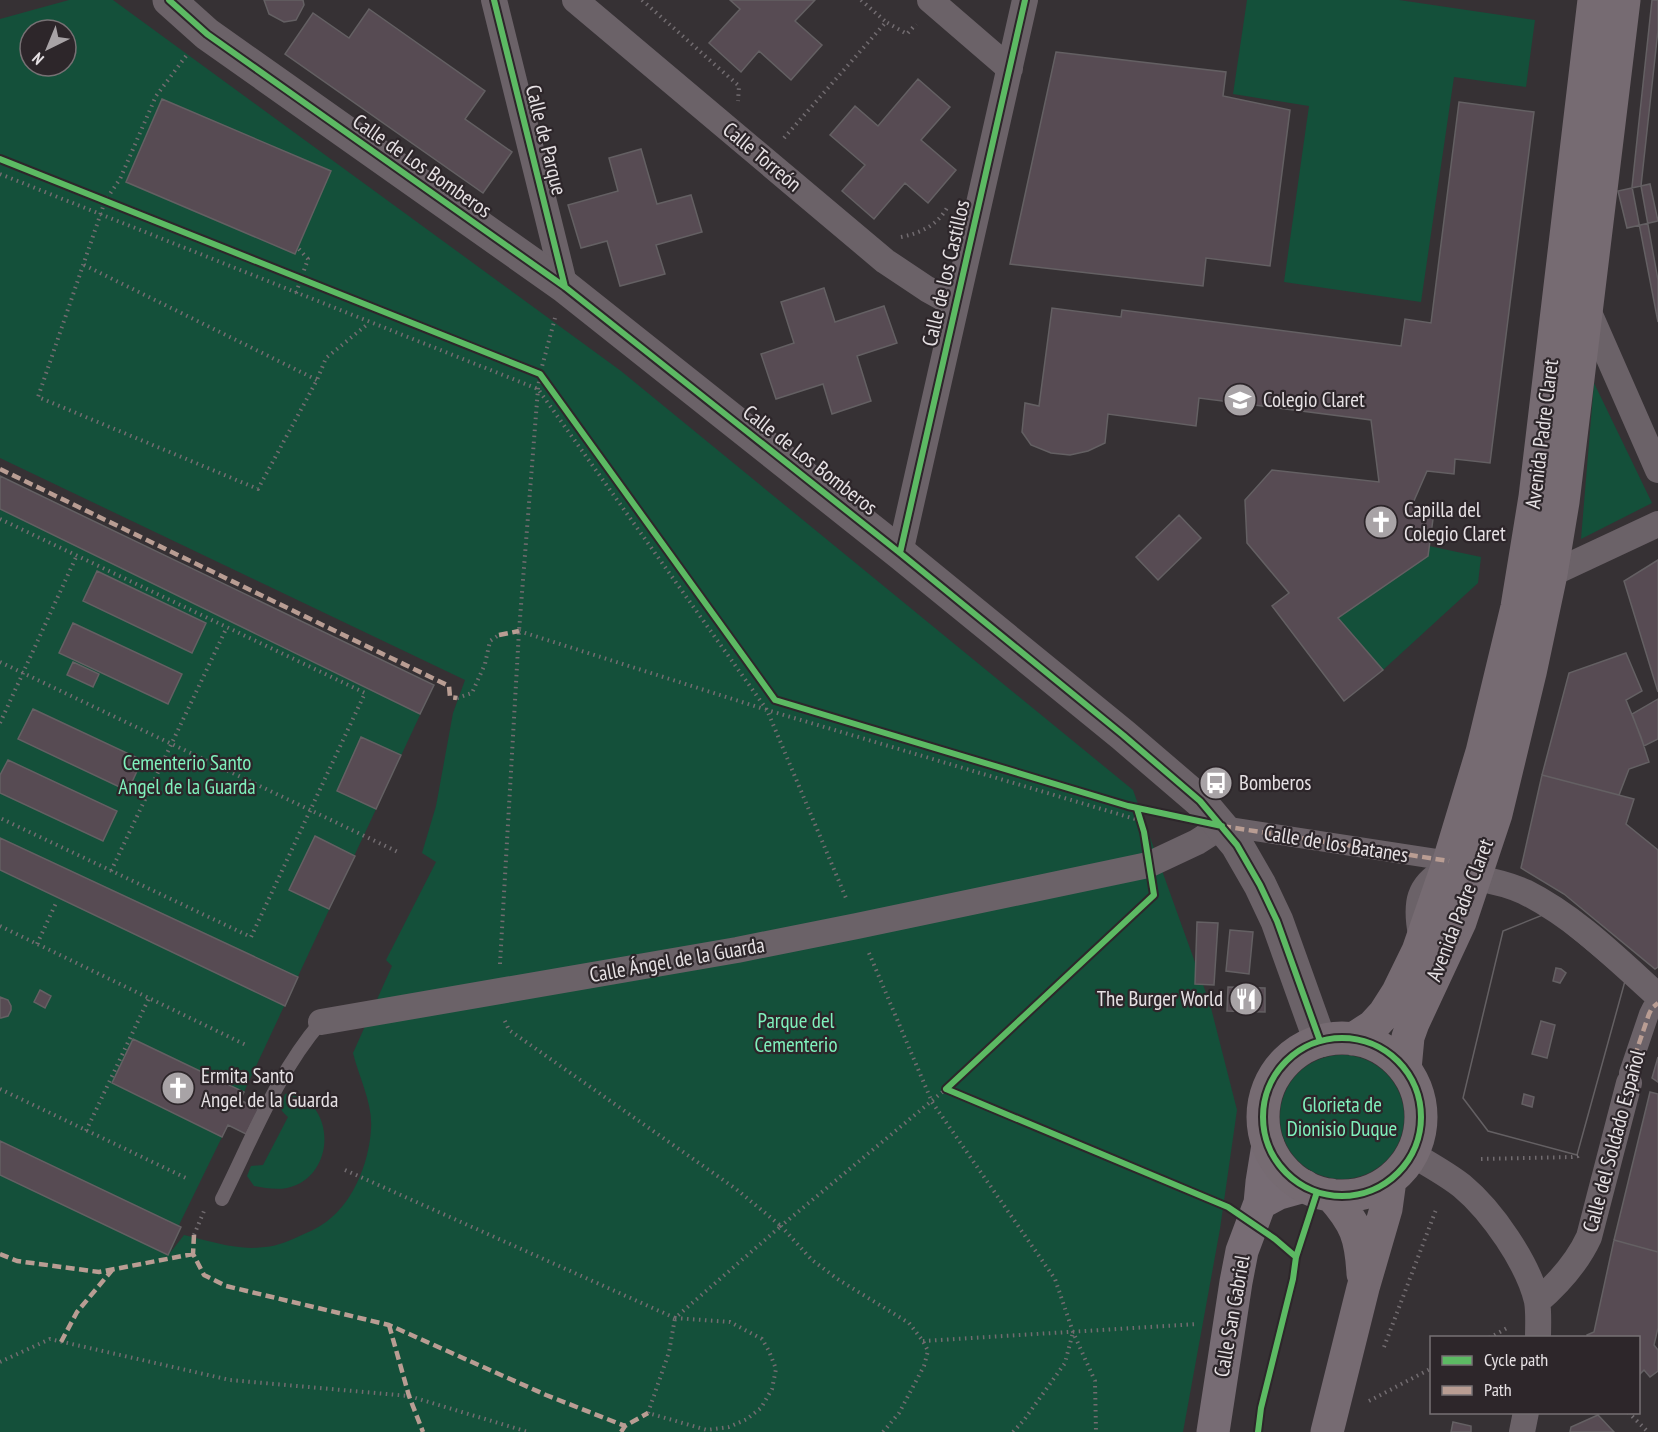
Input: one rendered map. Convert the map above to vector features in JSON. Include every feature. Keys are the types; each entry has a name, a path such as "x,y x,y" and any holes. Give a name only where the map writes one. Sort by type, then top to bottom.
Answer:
{"main road":[{"name":"Avenida Padre Claret","path":"1353,1039 1373,1026 1384,1014 1398,992 1418,951 1449,861 1482,752 1516,607 1535,497 1594,0"},
{"name":"Avenida Padre Claret","path":"1405,1069 1408,1037 1460,922 1496,814 1551,574 1563,502 1624,0"},
{"path":"1260,1203 1279,1193 1318,1191 1353,1195 1370,1191 1390,1180 1400,1170 1412,1154 1418,1140 1420,1107 1413,1081 1393,1057 1371,1043 1353,1039 1331,1039 1305,1047 1280,1067 1271,1081 1263,1113 1268,1144 1283,1169 1296,1181 1318,1191 1344,1210 1357,1230 1362,1254 1363,1288"},
{"name":"Calle San Gabriel","path":"1213,1432 1236,1282 1242,1251 1260,1203 1268,1144"},
{"path":"1327,1432 1363,1288 1386,1209 1390,1180"}],"street":[{"name":"Calle de Los Bomberos","path":"169,0 207,34 900,553 1200,801 1237,845 1260,885 1277,921 1320,1041"},
{"name":"Calle de Parque","path":"494,0 561,299"},
{"name":"Calle Torreón","path":"575,0 885,261 956,305"},
{"name":"Calle de los Castillos","path":"900,553 1024,0"},
{"path":"925,9 1010,69"},
{"path":"1587,308 1658,470"},
{"path":"1551,574 1658,524"},
{"name":"Calle de los Batanes","path":"1222,826 1449,861"},
{"name":"Calle Ángel de la Guarda","path":"321,1022 737,950 1149,865 1197,842 1222,826"},
{"path":"1476,878 1498,882 1525,892 1550,906 1588,935 1658,996"},
{"name":"Calle del Soldado Español","path":"1537,1302 1553,1288 1581,1255 1589,1238 1619,1125 1629,1083 1629,1073 1649,1014 1658,1003"},
{"path":"1412,1154 1461,1185 1487,1212 1507,1239 1524,1267 1537,1302 1538,1336"},
{"path":"1522,1432 1526,1414"}],"lane":[{"name":"Calle Ángel de la Guarda","path":"222,1199 276,1089 304,1041 321,1022"}],"path":[{"path":"861,0 886,22 907,34 925,9"},
{"path":"766,159 886,22"},
{"path":"190,52 156,96 120,179 105,201 38,397 258,489 317,380 326,358 369,323"},
{"path":"0,174 538,390 767,710 846,898"},
{"path":"94,197 116,205"},
{"path":"900,237 926,229 942,214 951,198"},
{"path":"296,293 308,260 298,248"},
{"path":"84,265 317,380"},
{"path":"290,275 312,283"},
{"path":"501,956 519,631 538,390 540,374 561,299"},
{"path":"529,369 540,374 547,383"},
{"path":"0,519 365,693 251,938 0,818"},
{"path":"0,723 77,555"},
{"path":"111,871 227,627"},
{"path":"519,631 767,710 1141,818 1149,865"},
{"path":"457,698 472,693 485,664 490,641 499,635"},
{"path":"0,662 398,852"},
{"path":"38,944 56,903"},
{"path":"0,926 248,1046"},
{"path":"867,947 932,1102 1054,1279 1073,1332 1095,1381 1096,1432"},
{"path":"86,1131 149,998"},
{"path":"503,1016 509,1030 736,1189 781,1226 812,1260 839,1280 909,1323 928,1351 924,1366 899,1413 883,1432"},
{"path":"345,1170 675,1318 730,1322 762,1339 776,1369 772,1389 761,1408 747,1419 729,1427 707,1430 648,1413 669,1352 675,1318 955,1081"},
{"path":"0,1089 188,1179"},
{"path":"946,1089 957,1094"},
{"path":"1481,1159 1578,1156 1619,1125"},
{"path":"1383,1349 1437,1207"},
{"path":"923,1341 1202,1324"},
{"path":"1493,1336 1514,1324"},
{"path":"1013,1432 1065,1363 1073,1332"},
{"path":"0,1362 50,1340 230,1380 409,1396 528,1432"},
{"path":"1367,1393 1363,1404 1430,1369"},
{"path":"1629,1414 1648,1432"}],"green space":[{"name":"Parque del Cementerio","path":"69,0 113,0 621,371 1133,790 1210,1004 1237,1110 1220,1229 1183,1432 0,1432 0,476 434,685 244,1092 133,1040 112,1083 222,1137 179,1225 181,1227 170,1253 184,1235 245,1248 270,1246 284,1242 320,1226 331,1218 341,1208 357,1184 367,1156 371,1119 368,1100 353,1053 392,966 386,960 436,862 422,853 436,806 453,713 465,680 0,458 0,19"},
{"path":"1247,0 1399,0 1535,20 1526,87 1454,77 1421,302 1284,282 1309,106 1233,94"},
{"path":"1594,383 1652,503 1581,539"},
{"path":"1429,546 1481,557 1478,583 1383,670 1338,618 1428,556"},
{"name":"Glorieta de Dionisio Duque","path":"1342,1055 1366,1060 1386,1073 1399,1093 1404,1117 1399,1141 1386,1161 1366,1174 1342,1179 1318,1174 1298,1161 1285,1141 1280,1117 1285,1093 1298,1073 1318,1060"},
{"path":"292,1093 307,1101 317,1112 323,1127 324,1142 321,1157 314,1171 303,1182 283,1189 254,1186 247,1176 251,1166 263,1165 288,1117 280,1106 282,1101 285,1094"}],"building":[{"path":"264,0 303,0 304,5 296,20 284,22 269,14"},
{"path":"730,0 815,0 795,21 822,45 791,80 759,51 741,72 709,43 740,9"},
{"path":"1652,0 1658,0 1658,30 1641,186 1658,280 1658,322 1632,187"},
{"path":"369,9 485,91 465,119 512,152 483,193 285,54 313,13 349,38"},
{"path":"1056,52 1226,72 1223,96 1290,110 1270,266 1206,258 1203,286 1010,264"},
{"path":"918,79 950,107 921,140 956,170 928,203 905,183 874,219 842,191 865,165 830,135 855,106 878,126"},
{"path":"162,99 331,171 295,254 126,182"},
{"path":"1459,102 1534,112 1490,463 1455,459 1454,474 1427,471 1413,503 1433,519 1428,556 1338,618 1383,670 1344,701 1272,606 1289,593 1247,543 1245,500 1272,470 1379,482 1371,420 1199,398 1196,426 1108,414 1105,443 1088,451 1070,455 1051,453 1031,445 1022,432 1025,403 1039,406 1052,308 1121,317 1122,310 1401,346 1405,319 1431,323"},
{"path":"641,149 657,204 691,195 702,232 656,245 665,274 620,286 607,241 581,248 568,205 618,191 609,158"},
{"path":"1650,184 1658,221 1627,228 1618,191"},
{"path":"824,288 835,322 884,306 897,343 857,356 871,401 832,414 823,384 776,399 761,354 794,343 781,302"},
{"path":"0,476 434,685 420,714 0,509"},
{"path":"1179,515 1201,538 1158,580 1136,557"},
{"path":"1658,560 1658,692 1624,581"},
{"path":"97,571 206,623 192,653 83,601"},
{"path":"73,623 182,674 168,704 59,653"},
{"path":"1626,653 1642,691 1626,700 1649,762 1629,769 1619,795 1542,775 1569,673"},
{"path":"73,662 99,674 93,687 67,675"},
{"path":"1658,699 1658,739 1644,746 1632,714"},
{"path":"33,709 142,760 128,791 18,739"},
{"path":"361,737 401,755 376,809 337,791"},
{"path":"8,760 117,811 103,841 0,793 0,775"},
{"path":"1542,775 1634,799 1626,824 1658,850 1658,967 1655,969 1564,894 1521,868"},
{"path":"315,836 355,856 329,909 289,890"},
{"path":"0,838 298,977 285,1006 0,870"},
{"path":"1545,914 1625,981 1577,1155 1488,1131 1463,1098 1503,931","holes":["1556,968 1566,973 1560,983 1553,981","1541,1021 1555,1025 1547,1058 1532,1054","1524,1094 1534,1097 1532,1107 1522,1104"]},
{"path":"1545,914 1625,981 1577,1155 1488,1131 1463,1098 1503,931"},
{"path":"1197,922 1218,923 1214,985 1195,984"},
{"path":"1230,930 1253,932 1249,974 1226,971"},
{"name":"The Burger World","path":"1228,987 1265,988 1265,1012 1227,1011"},
{"path":"40,990 51,996 45,1008 34,1002"},
{"path":"0,997 8,1000 11,1006 8,1016 1,1018 0,1018"},
{"name":"Ermita Santo Angel de la Guarda","path":"133,1039 244,1092 240,1100 259,1109 246,1134 228,1125 222,1137 112,1083"},
{"path":"1658,1057 1658,1082 1652,1078"},
{"path":"1650,1092 1658,1094 1658,1252 1614,1240"},
{"path":"0,1141 181,1227 168,1255 0,1175"},
{"path":"1614,1240 1658,1252 1658,1328 1654,1345 1658,1350 1658,1371 1650,1377 1644,1370 1640,1374 1640,1336 1587,1336 1594,1332"},
{"path":"1598,1415 1614,1432 1570,1432 1571,1427"},
{"path":"1453,1422 1471,1426 1471,1432 1451,1432"}],"marked path":[{"path":"0,469 449,686 450,697 457,698"},
{"path":"499,635 519,631"},
{"path":"1222,826 1449,861"},
{"path":"1629,1083 1629,1073 1649,1014 1658,1003"},
{"path":"194,1235 193,1254 204,1275 226,1286 389,1325 546,1395 625,1426"},
{"path":"0,1254 17,1261 99,1272 193,1254"},
{"path":"61,1342 77,1312 113,1269"},
{"path":"389,1325 409,1396 423,1432"},
{"path":"621,1432 625,1426 648,1413"}],"cycle path":[{"path":"169,0 207,34 565,287 900,553 1123,735 1200,801 1237,845 1260,885 1277,921 1320,1041"},
{"path":"494,0 565,287"},
{"path":"900,553 1025,0"},
{"path":"0,159 540,374 775,700 1128,806 1222,826"},
{"path":"1137,809 1144,832 1154,895 946,1089 1228,1207 1275,1239 1296,1257"},
{"path":"1342,1038 1372,1044 1386,1051 1398,1061 1408,1073 1415,1087 1421,1117 1415,1147 1408,1161 1398,1173 1386,1183 1372,1190 1342,1196 1312,1190 1298,1183 1286,1173 1276,1161 1269,1147 1263,1117 1269,1087 1276,1073 1286,1061 1298,1051 1312,1044 1342,1038"},
{"path":"1258,1432 1261,1408 1293,1279 1296,1257 1317,1192"}],"place":[{"name":"Colegio Claret","path":"1240,400"},
{"name":"Capilla del Colegio Claret","path":"1381,522"},
{"name":"Bomberos","path":"1216,783"},
{"name":"The Burger World","path":"1246,999"},
{"name":"Ermita Santo Angel de la Guarda","path":"178,1088"}],"park label":[{"name":"Cementerio Santo Angel de la Guarda","path":"187,775"}]}
